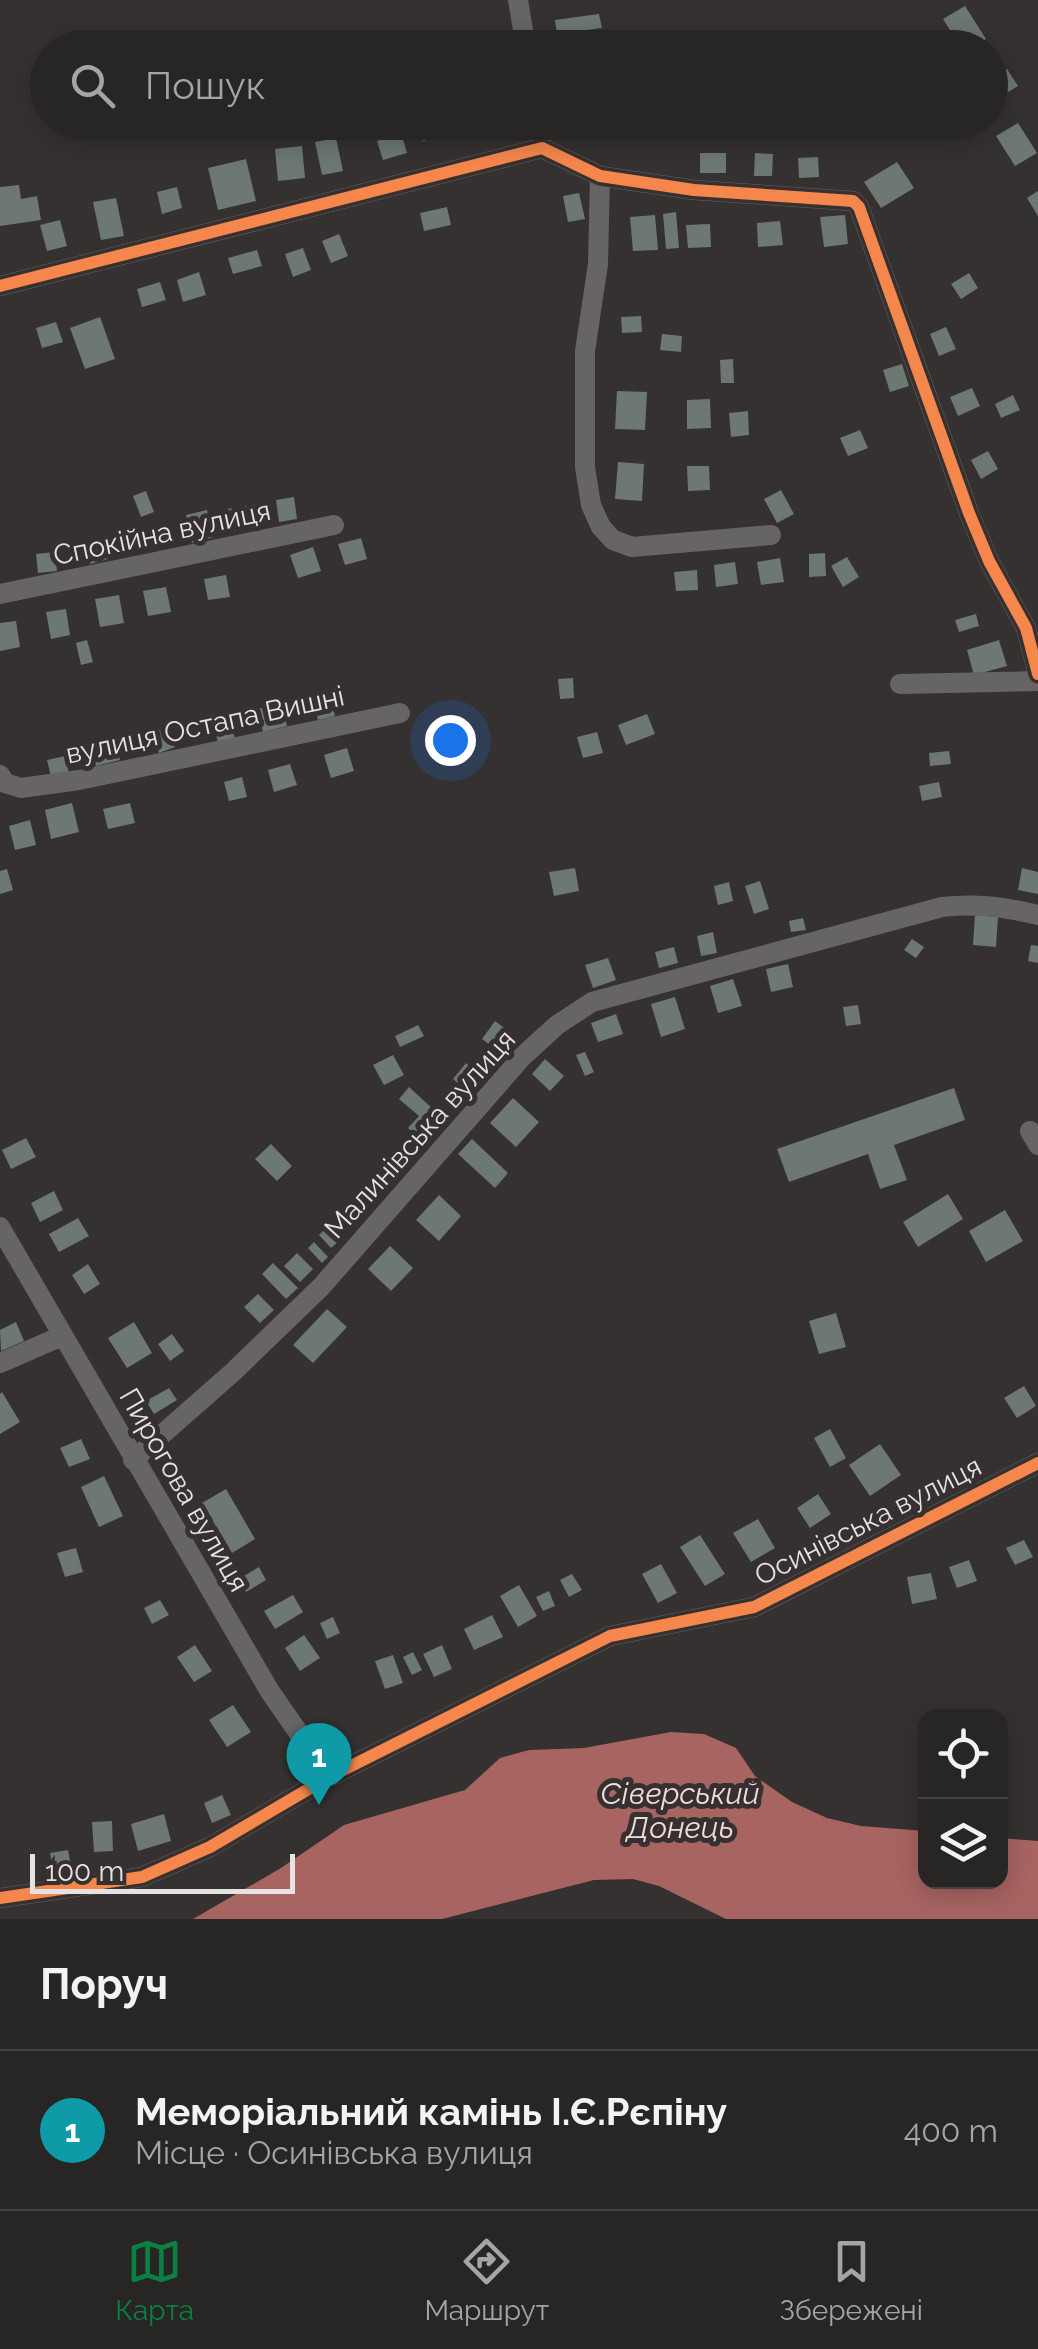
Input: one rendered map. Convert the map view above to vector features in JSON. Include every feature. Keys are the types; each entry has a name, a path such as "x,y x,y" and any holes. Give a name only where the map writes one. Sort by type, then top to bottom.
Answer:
{"street":[{"path":"518,0 523,30"},
{"path":"541,140 542,148"},
{"path":"0,286 542,148 600,176 694,190 852,201 860,208 969,513 989,561 1026,628 1038,678 900,684"},
{"path":"600,176 598,264 585,351 585,390 586,467 592,505 601,528 613,540 632,547 771,534"},
{"name":"Спокійна вулиця","path":"0,594 334,525"},
{"name":"вулиця Остапа Вишні","path":"0,775 5,783 20,788 79,780 400,713"},
{"name":"Малинівська вулиця","path":"133,1460 321,1287 522,1056 557,1025 592,1002 942,906 1000,906 1038,915"},
{"name":"Пирогова вулиця","path":"0,1227 269,1690 329,1777"},
{"path":"0,1363 62,1336"},
{"name":"Осинівська вулиця","path":"0,1898 142,1877 210,1847 329,1777 610,1636 754,1607 1038,1463"}],"water":[{"name":"Сіверський Донець","path":"671,1732 704,1734 736,1748 755,1776 792,1802 827,1818 861,1826 918,1830 918,1889 1008,1889 1008,1839 1038,1841 1038,1919 726,1919 659,1886 633,1879 594,1880 442,1919 193,1919 281,1868 344,1825 465,1790 500,1758 529,1750 584,1748"}],"building":[{"path":"965,6 980,30 950,30 943,19"},
{"path":"599,14 602,28 556,30 555,20"},
{"path":"1008,71 1018,86 1008,92"},
{"path":"1018,123 1037,153 1015,166 999,140 1008,140 1008,129"},
{"path":"336,140 343,171 322,175 315,142"},
{"path":"403,140 407,153 383,160 377,141"},
{"path":"302,146 305,178 278,181 275,149"},
{"path":"700,153 726,153 726,173 700,173"},
{"path":"755,153 773,154 772,176 754,176"},
{"path":"818,157 819,177 799,178 798,158"},
{"path":"246,159 256,201 218,210 208,168"},
{"path":"897,162 914,188 881,208 864,182"},
{"path":"19,185 21,199 37,196 41,220 0,226 0,187"},
{"path":"177,187 182,208 162,214 157,192"},
{"path":"1038,191 1038,216 1027,198"},
{"path":"579,193 585,219 568,222 563,196"},
{"path":"116,198 124,236 101,240 93,202"},
{"path":"447,207 451,225 424,231 420,213"},
{"path":"676,212 679,248 666,249 663,214"},
{"path":"655,215 658,250 633,251 630,217"},
{"path":"845,215 848,244 824,247 820,217"},
{"path":"60,220 67,246 47,251 40,225"},
{"path":"780,221 783,245 758,247 757,223"},
{"path":"710,224 711,247 688,248 686,225"},
{"path":"339,234 348,256 331,263 322,241"},
{"path":"303,248 311,270 293,277 285,254"},
{"path":"257,250 262,266 233,274 228,258"},
{"path":"199,272 206,295 183,302 177,280"},
{"path":"969,273 978,288 961,299 951,284"},
{"path":"160,282 166,300 142,307 137,289"},
{"path":"641,316 642,332 622,333 621,317"},
{"path":"100,317 115,359 85,369 70,328"},
{"path":"56,322 63,342 42,348 36,328"},
{"path":"946,327 956,349 939,356 930,334"},
{"path":"662,334 682,336 681,352 660,350"},
{"path":"733,359 734,383 721,383 720,360"},
{"path":"902,364 909,386 890,392 883,370"},
{"path":"972,388 980,406 958,416 950,397"},
{"path":"617,391 647,392 645,430 615,429"},
{"path":"1013,395 1020,410 1001,418 995,404"},
{"path":"710,399 711,428 687,429 687,400"},
{"path":"748,411 749,435 731,437 729,413"},
{"path":"860,430 868,448 848,456 840,438"},
{"path":"988,451 998,469 981,479 971,460"},
{"path":"618,462 644,464 642,501 615,499"},
{"path":"687,466 709,466 710,490 688,491"},
{"path":"781,490 794,514 777,523 764,499"},
{"path":"146,491 154,512 141,517 133,496"},
{"path":"294,497 297,519 279,522 276,500"},
{"path":"257,504 260,527 231,531 227,509"},
{"path":"207,510 214,537 192,543 186,515"},
{"path":"361,538 367,559 345,565 338,544"},
{"path":"103,543 108,559 90,564 86,547"},
{"path":"313,547 321,571 298,578 290,555"},
{"path":"55,552 57,571 38,573 36,554"},
{"path":"825,553 826,576 809,577 809,554"},
{"path":"847,557 859,577 843,587 831,566"},
{"path":"780,558 784,582 761,585 757,562"},
{"path":"735,562 738,584 716,587 714,565"},
{"path":"697,570 698,590 676,591 674,572"},
{"path":"226,575 230,597 208,600 204,579"},
{"path":"166,587 171,612 148,616 143,591"},
{"path":"119,595 124,623 100,627 95,599"},
{"path":"66,609 70,635 51,639 46,612"},
{"path":"976,614 979,626 959,632 955,620"},
{"path":"16,621 20,647 0,651 0,623"},
{"path":"87,640 93,662 81,665 76,643"},
{"path":"999,640 1007,666 974,675 967,650"},
{"path":"573,678 574,698 560,699 558,679"},
{"path":"330,693 335,716 318,720 312,697"},
{"path":"282,703 287,726 263,732 258,709"},
{"path":"647,714 655,734 626,745 618,725"},
{"path":"230,715 235,740 218,743 213,719"},
{"path":"169,727 175,747 159,753 153,732"},
{"path":"597,732 603,753 583,758 577,737"},
{"path":"116,742 120,760 96,766 91,748"},
{"path":"347,748 354,771 331,778 324,755"},
{"path":"949,751 951,764 930,766 929,753"},
{"path":"65,756 69,773 51,777 47,760"},
{"path":"290,764 297,785 274,792 268,770"},
{"path":"242,777 247,797 229,801 224,782"},
{"path":"939,782 942,797 922,801 919,786"},
{"path":"72,803 79,832 51,839 45,810"},
{"path":"130,803 135,823 108,829 103,809"},
{"path":"30,820 36,845 15,850 9,826"},
{"path":"575,868 579,891 554,896 549,872"},
{"path":"1022,868 1038,872 1038,894 1018,890"},
{"path":"7,869 13,890 0,894 0,871"},
{"path":"760,881 769,909 754,914 745,886"},
{"path":"729,882 733,901 718,905 714,886"},
{"path":"975,915 998,917 996,947 973,945"},
{"path":"803,918 806,930 791,932 789,921"},
{"path":"713,932 717,953 701,956 697,936"},
{"path":"912,939 924,947 916,958 904,950"},
{"path":"1031,945 1038,946 1038,963 1028,961"},
{"path":"674,947 678,963 659,968 655,952"},
{"path":"608,958 616,980 593,988 585,965"},
{"path":"788,964 793,987 771,992 766,969"},
{"path":"733,979 742,1006 718,1013 710,986"},
{"path":"675,997 685,1029 661,1037 651,1004"},
{"path":"858,1005 861,1024 846,1026 843,1007"},
{"path":"616,1014 623,1034 598,1042 591,1023"},
{"path":"495,1021 515,1036 502,1054 482,1039"},
{"path":"418,1025 424,1036 400,1047 395,1036"},
{"path":"585,1052 594,1072 585,1076 576,1055"},
{"path":"393,1055 404,1075 384,1085 373,1065"},
{"path":"545,1059 564,1076 550,1091 532,1074"},
{"path":"466,1063 484,1079 470,1094 453,1079"},
{"path":"409,1087 444,1119 424,1142 408,1128 419,1116 399,1099"},
{"path":"954,1088 965,1120 894,1145 907,1180 880,1189 868,1154 789,1182 777,1149"},
{"path":"513,1098 539,1122 516,1147 490,1123"},
{"path":"26,1138 36,1157 11,1169 2,1150"},
{"path":"472,1139 508,1173 495,1188 458,1154"},
{"path":"271,1144 292,1166 277,1181 255,1159"},
{"path":"54,1191 63,1210 40,1222 31,1203"},
{"path":"948,1194 963,1219 918,1247 903,1222"},
{"path":"439,1195 461,1216 439,1241 416,1220"},
{"path":"1005,1210 1023,1241 986,1262 969,1231"},
{"path":"78,1218 89,1236 59,1252 49,1234"},
{"path":"328,1226 341,1239 331,1248 319,1235"},
{"path":"314,1242 328,1257 322,1263 308,1248"},
{"path":"390,1246 413,1268 391,1291 368,1269"},
{"path":"297,1253 313,1269 300,1282 284,1266"},
{"path":"273,1263 298,1288 286,1299 262,1274"},
{"path":"88,1264 100,1284 84,1294 72,1275"},
{"path":"258,1294 274,1310 260,1323 244,1307"},
{"path":"327,1309 347,1327 313,1363 293,1345"},
{"path":"836,1313 846,1347 819,1354 809,1321"},
{"path":"16,1322 24,1341 1,1351 0,1330"},
{"path":"134,1322 152,1353 127,1368 108,1338"},
{"path":"172,1334 184,1351 170,1361 158,1344"},
{"path":"1024,1386 1036,1406 1017,1418 1004,1398"},
{"path":"169,1388 177,1400 154,1414 146,1401"},
{"path":"0,1394 20,1422 0,1434"},
{"path":"830,1429 846,1458 830,1467 814,1438"},
{"path":"81,1439 90,1459 69,1467 60,1448"},
{"path":"880,1444 901,1475 870,1496 849,1465"},
{"path":"104,1476 123,1516 99,1527 81,1487"},
{"path":"226,1489 255,1539 232,1553 202,1503"},
{"path":"818,1494 831,1514 810,1528 797,1508"},
{"path":"758,1519 775,1548 751,1562 733,1533"},
{"path":"700,1535 725,1574 705,1586 680,1547"},
{"path":"1024,1540 1033,1557 1015,1565 1006,1548"},
{"path":"76,1548 83,1572 65,1577 57,1553"},
{"path":"969,1560 977,1581 957,1588 949,1567"},
{"path":"661,1564 677,1593 658,1603 642,1574"},
{"path":"259,1567 266,1580 246,1592 239,1579"},
{"path":"931,1573 937,1599 912,1604 907,1577"},
{"path":"572,1574 582,1590 569,1597 560,1580"},
{"path":"519,1585 537,1616 518,1627 500,1596"},
{"path":"549,1591 555,1606 543,1611 536,1597"},
{"path":"293,1595 303,1612 275,1629 264,1611"},
{"path":"160,1600 169,1615 152,1624 144,1608"},
{"path":"492,1615 503,1637 474,1650 464,1629"},
{"path":"333,1617 340,1633 327,1639 320,1623"},
{"path":"304,1635 320,1658 300,1671 285,1648"},
{"path":"195,1645 212,1671 194,1682 177,1657"},
{"path":"442,1645 452,1669 434,1677 423,1654"},
{"path":"413,1652 422,1670 412,1675 403,1657"},
{"path":"393,1655 403,1683 385,1689 375,1661"},
{"path":"233,1705 251,1732 227,1747 209,1720"},
{"path":"222,1795 231,1815 212,1823 204,1803"},
{"path":"164,1814 171,1841 138,1851 131,1824"},
{"path":"112,1821 113,1851 94,1852 92,1822"},
{"path":"68,1850 71,1866 53,1869 50,1853"}],"cycle path":[{"path":"0,286 542,148 600,176 694,190 853,201 859,207 969,513 989,561 1026,628 1038,674"},
{"path":"0,1898 142,1877 210,1847 329,1777 610,1636 754,1607 1038,1463"}],"place":[{"name":"Меморіальний камінь І.Є.Рєпіну","path":"319,1805"}]}
